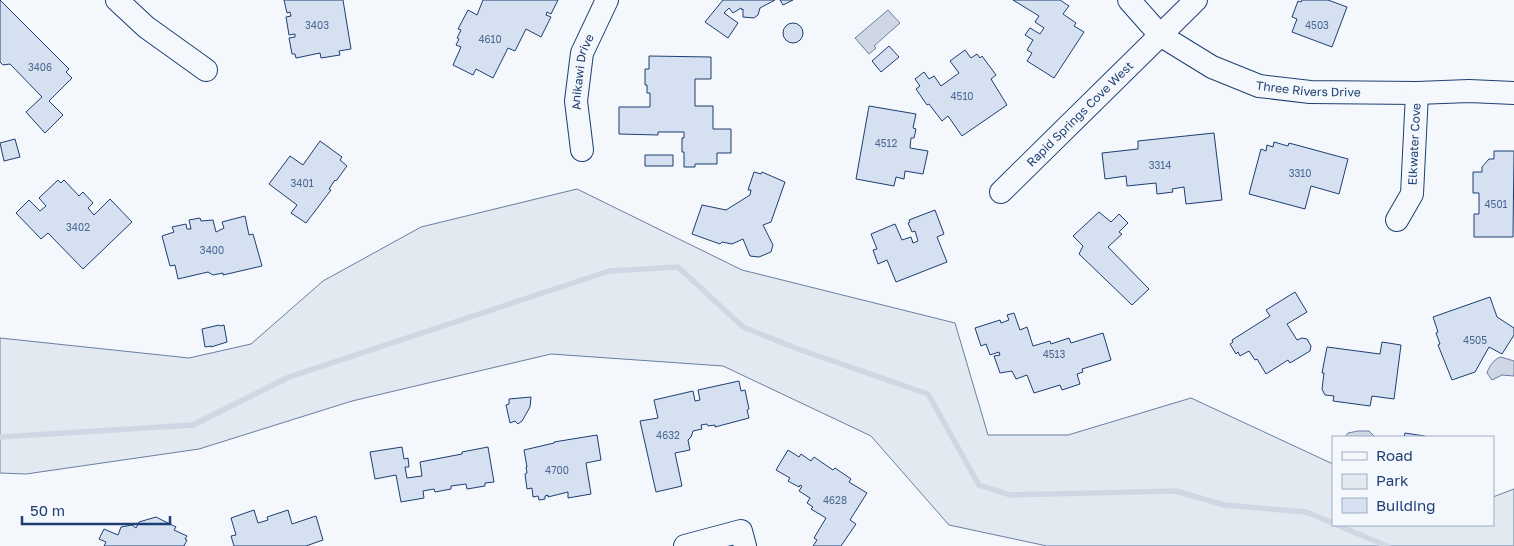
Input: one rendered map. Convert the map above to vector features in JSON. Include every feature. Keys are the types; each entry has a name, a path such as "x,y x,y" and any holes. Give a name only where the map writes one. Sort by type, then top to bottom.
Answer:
{"street":[{"path":"118,0 146,27 206,70"},
{"name":"Anikawi Drive","path":"582,150 576,101 582,53 607,0"},
{"name":"Three Rivers Drive","path":"1129,0 1160,35 1212,67 1259,86 1310,92 1417,93 1469,91 1514,93"},
{"name":"Rapid Springs Cove West","path":"1001,192 1196,0"},
{"name":"Elkwater Cove","path":"1397,220 1412,194 1417,93"},
{"path":"686,546 741,531 745,546"}],"green space":[{"path":"577,189 742,270 955,323 988,435 1068,435 1191,398 1332,464 1332,526 1494,526 1494,497 1514,489 1514,546 1047,546 949,525 871,436 723,366 551,354 352,401 199,449 26,474 0,473 0,338 189,358 251,344 323,281 421,227"}],"shaded area":[{"path":"888,10 900,23 874,46 876,48 869,54 855,38"},
{"path":"1501,357 1514,361 1514,376 1502,375 1492,380 1487,373 1488,370 1494,361"},
{"path":"1369,431 1374,436 1346,436 1348,433"}],"building":[{"path":"0,0 69,69 66,72 72,78 49,101 63,115 45,133 26,112 42,97 10,64 3,65 0,62"},
{"path":"284,0 343,0 351,49 339,51 340,55 321,58 320,53 296,58 295,54 292,54 289,38 295,37 295,34 289,35 286,17 291,16 290,12 287,13"},
{"path":"483,0 558,0 551,14 547,12 546,15 551,17 541,37 526,29 515,51 508,48 493,78 476,69 473,75 453,65 461,47 456,45 461,30 458,29 468,10 477,15"},
{"path":"723,0 775,0 760,8 758,15 754,18 743,17 743,9 741,8 733,13 729,8 724,13 738,23 728,38 705,22"},
{"path":"780,0 793,0 783,5"},
{"path":"1013,0 1060,0 1069,6 1063,14 1076,23 1074,26 1084,32 1054,78 1027,61 1032,53 1027,50 1033,40 1025,35 1030,28 1040,34 1044,28 1035,22 1039,16"},
{"path":"1302,0 1328,0 1347,7 1332,47 1292,32 1297,19 1292,17 1298,1 1301,2"},
{"path":"793,23 800,26 803,33 800,40 793,43 786,40 783,33 786,26"},
{"path":"889,46 899,57 881,72 872,61"},
{"path":"965,50 971,58 977,54 980,58 982,56 996,75 991,79 1007,105 962,136 948,116 942,121 929,104 927,105 916,89 920,86 915,79 924,72 929,79 934,76 941,86 959,73 950,61"},
{"path":"649,56 711,57 711,79 695,79 695,106 713,106 713,129 731,129 731,153 717,153 717,164 695,164 695,167 684,167 682,138 684,138 684,132 658,132 658,135 619,134 619,107 650,107 650,93 647,93 647,85 645,85 645,69 649,69"},
{"path":"869,106 916,114 913,128 916,129 914,138 911,138 910,148 928,151 923,174 905,171 904,179 896,177 894,186 856,179"},
{"path":"1214,133 1222,200 1186,204 1184,187 1172,189 1173,192 1157,194 1156,183 1127,186 1126,176 1105,179 1102,153 1138,149 1138,141"},
{"path":"15,139 20,157 4,161 0,143"},
{"path":"320,141 342,157 340,160 347,166 335,180 329,189 331,190 306,223 291,213 297,205 269,184 290,156 303,165"},
{"path":"1274,142 1288,146 1289,143 1348,159 1339,194 1311,186 1305,209 1249,194 1261,149 1266,151 1267,145 1273,147"},
{"path":"1494,151 1514,151 1513,237 1474,237 1474,214 1479,214 1479,193 1473,193 1473,172 1482,172 1482,167 1489,159 1494,159"},
{"path":"645,155 673,155 673,166 645,166"},
{"path":"754,172 761,174 762,172 785,182 771,222 763,225 773,245 771,252 759,257 750,256 743,239 732,244 722,242 720,244 692,234 702,205 726,210 750,195 751,190 748,190"},
{"path":"58,180 61,183 64,180 79,196 83,192 93,203 88,208 94,215 110,199 132,222 83,269 48,233 41,239 16,213 29,200 40,211 46,206 39,198"},
{"path":"935,210 944,234 937,237 947,262 896,282 887,260 878,264 873,250 877,249 871,234 895,224 902,240 911,237 913,243 918,241 915,231 912,232 908,223 910,222 909,220"},
{"path":"1099,212 1111,222 1119,214 1128,223 1119,232 1122,234 1108,247 1149,289 1132,305 1079,254 1083,246 1073,236"},
{"path":"245,216 249,235 253,234 262,266 223,275 223,273 213,275 208,272 178,279 175,265 170,266 162,236 174,232 172,227 186,224 187,229 191,229 189,220 200,218 201,221 213,220 216,232 224,228 222,222"},
{"path":"1295,292 1307,312 1287,324 1297,340 1307,339 1311,346 1310,351 1290,363 1288,360 1266,374 1257,359 1255,360 1249,351 1240,356 1238,352 1236,354 1230,344 1233,342 1232,340 1270,316 1266,310"},
{"path":"1490,297 1497,317 1514,328 1514,335 1502,354 1489,347 1475,372 1452,380 1438,345 1440,344 1436,333 1438,332 1433,317"},
{"path":"1014,313 1020,330 1027,327 1033,346 1050,341 1051,344 1069,338 1071,343 1103,333 1111,360 1082,369 1083,372 1077,374 1080,384 1062,390 1060,385 1034,393 1027,375 1016,379 1012,371 1000,373 994,356 1000,355 999,352 990,355 986,344 981,346 975,328 1000,320 1001,323 1009,320 1007,315"},
{"path":"224,325 227,342 205,347 202,329"},
{"path":"1382,342 1401,345 1394,399 1372,396 1370,406 1333,401 1334,396 1325,395 1322,389 1324,373 1322,373 1327,347 1380,354"},
{"path":"739,381 741,391 745,390 749,418 715,427 715,425 701,425 702,429 693,431 688,440 690,450 675,453 682,486 656,492 640,421 658,418 654,400 693,391 695,401 700,400 698,390"},
{"path":"531,397 530,407 522,421 518,424 515,421 510,423 506,405 509,404 509,399"},
{"path":"1405,433 1425,436 1404,436"},
{"path":"597,435 601,460 586,463 591,494 568,498 568,492 548,497 548,495 545,496 545,499 539,500 538,496 533,497 532,488 527,489 525,474 527,473 527,467 524,450 554,442"},
{"path":"402,447 404,459 408,458 409,467 405,467 407,478 422,476 420,462 488,447 494,482 485,483 485,486 467,489 466,484 451,486 451,489 435,492 434,489 423,491 424,498 401,502 396,475 375,479 370,452"},
{"path":"788,450 799,457 801,454 811,461 814,457 833,470 835,468 851,479 849,482 867,493 850,520 856,524 841,546 813,546 817,540 814,538 826,518 811,509 813,507 807,503 810,498 799,491 802,486 800,485 799,487 788,481 790,478 776,470"},
{"path":"254,510 258,523 268,520 267,517 288,510 292,524 316,516 323,540 306,546 234,546 231,536 236,535 231,518"},
{"path":"156,517 176,527 174,530 187,536 184,546 104,546 106,542 99,539 104,529 118,535 121,527 132,525 136,528 139,522"}],"waterway":[{"path":"0,437 193,425 289,377 609,271 678,267 743,327 798,349 928,394 979,485 1010,495 1176,491 1224,505 1306,512 1332,523"},
{"path":"1339,526 1387,546"}]}
